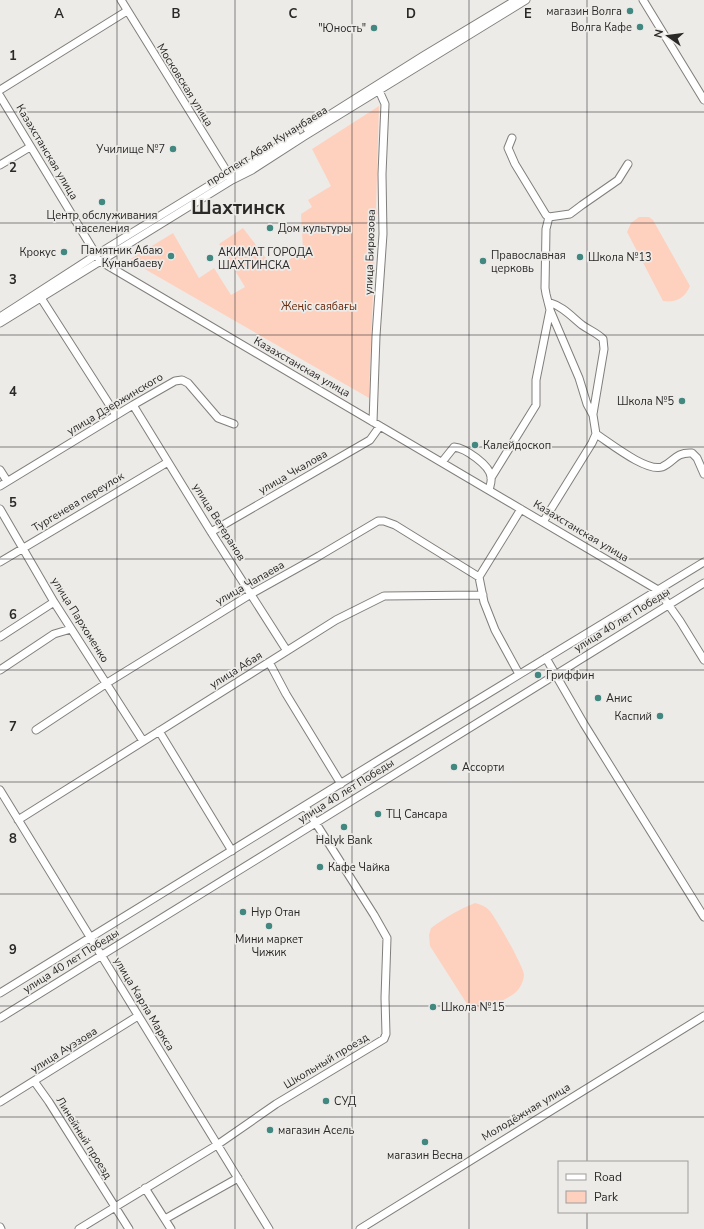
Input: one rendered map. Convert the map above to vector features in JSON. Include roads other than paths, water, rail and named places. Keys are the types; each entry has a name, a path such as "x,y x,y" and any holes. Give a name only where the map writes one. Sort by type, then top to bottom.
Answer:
{"street":[{"name":"Московская улица","path":"120,0 230,177"},
{"name":"проспект Абая Кунанбаева","path":"0,317 230,177 252,170 516,0"},
{"name":"проспект Абая Кунанбаева","path":"378,88 526,0"},
{"path":"643,0 704,100"},
{"path":"0,90 127,11"},
{"name":"улица Бирюзова","path":"373,422 376,336 383,234 382,174 385,104 378,88"},
{"name":"Казахстанская улица","path":"0,96 98,258 658,590"},
{"path":"512,138 508,148 515,164 548,217 546,230 545,288 548,302 579,378 587,404 593,414"},
{"path":"0,165 30,147"},
{"path":"548,217 570,214 582,204 618,180 628,164"},
{"name":"проспект Абая Кунанбаева","path":"0,317 41,298 98,258"},
{"path":"41,298 116,415"},
{"path":"543,522 596,434 593,414 604,348 603,339 558,305 548,302"},
{"path":"489,490 492,478 536,405 536,380 550,310"},
{"name":"улица Дзержинского","path":"0,486 116,415 175,381 182,380 188,383 218,418 234,424"},
{"name":"улица Ветеранов","path":"133,405 211,532 287,651"},
{"name":"улица Чкалова","path":"211,532 370,440 380,426"},
{"path":"596,434 640,463 653,468 661,467 677,456 692,453 697,458 704,474"},
{"path":"442,462 450,450 454,447 458,447 481,462 489,470 492,478"},
{"name":"Тургенева переулок","path":"0,562 168,462"},
{"path":"0,470 7,481"},
{"name":"улица Пархоменко","path":"0,508 54,602 143,741"},
{"path":"519,674 495,630 484,602 479,577 522,509"},
{"name":"улица Чапаева","path":"36,730 107,683 251,594 319,556 378,520 394,525 479,577"},
{"name":"улица 40 лет Победы","path":"0,993 704,562"},
{"name":"улица 40 лет Победы","path":"0,1018 704,583"},
{"path":"658,590 669,604 704,660"},
{"name":"улица Абая","path":"18,820 336,620 384,596 483,595"},
{"path":"0,637 54,602"},
{"path":"0,670 54,634 71,628"},
{"path":"546,658 609,766 657,840 704,917"},
{"path":"269,662 286,694 341,784"},
{"path":"159,732 232,851"},
{"name":"улица Карла Маркса","path":"0,790 269,1229"},
{"name":"Школьный проезд","path":"79,1229 217,1145 276,1104 384,1039 386,1034 385,998 387,938 305,806"},
{"name":"улица Ауэзова","path":"0,1102 138,1016"},
{"name":"Молодёжная улица","path":"360,1229 704,1016"},
{"name":"Линейный проезд","path":"34,1081 130,1229"},
{"path":"165,1219 238,1178"},
{"path":"145,1188 170,1229"}],"place":[{"name":"магазин Волга","path":"630,11"},
{"name":"Волга Кафе","path":"640,27"},
{"name":"\"Юность\"","path":"374,28"},
{"name":"Училище №7","path":"173,149"},
{"name":"Центр обслуживания населения","path":"102,202"},
{"name":"Дом культуры","path":"270,228"},
{"name":"Крокус","path":"64,252"},
{"name":"Памятник Абаю Кунанбаеву","path":"171,256"},
{"name":"Школа №13","path":"580,257"},
{"name":"АКИМАТ ГОРОДА ШАХТИНСКА","path":"210,258"},
{"name":"Православная церковь","path":"483,261"},
{"name":"Школа №5","path":"682,401"},
{"name":"Калейдоскоп","path":"475,445"},
{"name":"Гриффин","path":"538,675"},
{"name":"Анис","path":"598,698"},
{"name":"Каспий","path":"660,716"},
{"name":"Ассорти","path":"454,767"},
{"name":"ТЦ Сансара","path":"378,814"},
{"name":"Halyk Bank","path":"344,827"},
{"name":"Кафе Чайка","path":"320,867"},
{"name":"Нур Отан","path":"243,912"},
{"name":"Мини маркет Чижик","path":"269,926"},
{"name":"Школа №15","path":"433,1007"},
{"name":"СУД","path":"326,1101"},
{"name":"магазин Асель","path":"270,1130"},
{"name":"магазин Весна","path":"425,1142"}],"district":[{"name":"Шахтинск","path":"238,208"}],"park label":[{"name":"Жеңіс саябағы","path":"319,306"}]}
